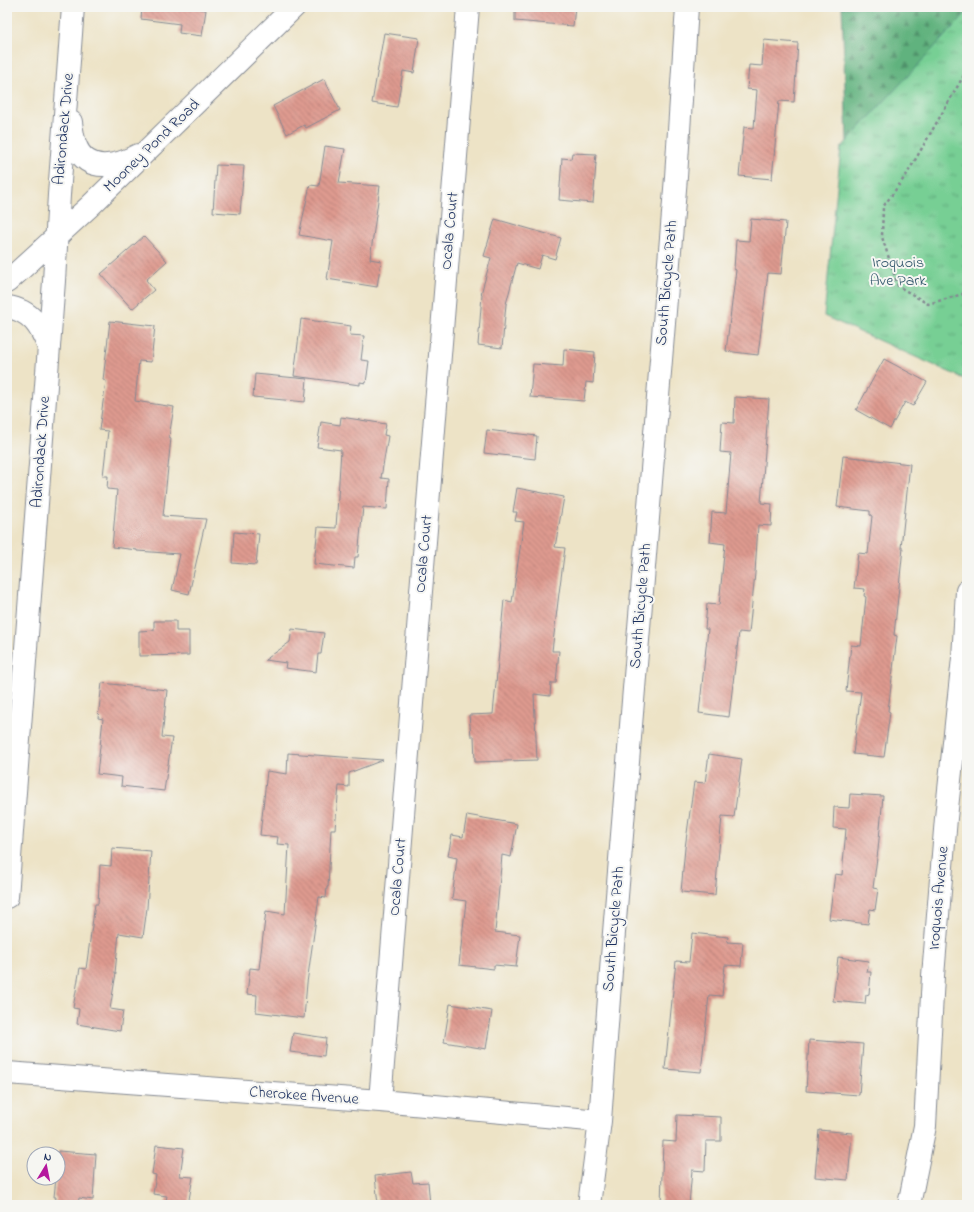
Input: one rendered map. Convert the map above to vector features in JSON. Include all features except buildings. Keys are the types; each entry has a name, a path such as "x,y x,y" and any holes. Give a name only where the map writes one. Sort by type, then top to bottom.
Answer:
{"street":[{"name":"Adirondack Drive","path":"7,897 49,348 73,7"},
{"name":"Mooney Pond Road","path":"7,282 146,151 294,7"},
{"name":"Ocala Court","path":"380,1101 468,7"},
{"name":"South Bicycle Path","path":"589,1205 600,1121 676,177 687,7"},
{"path":"68,87 72,134 76,147 83,158 92,164 115,164 131,159 146,151"},
{"path":"7,307 22,311 29,315 38,325 49,348"},
{"name":"Iroquois Avenue","path":"909,1205 925,1126 934,968 947,810 963,658 967,591"},
{"name":"Cherokee Avenue","path":"7,1073 380,1101 600,1121"}],"path":[{"path":"967,70 907,174 883,207 882,237 898,286 928,304 963,294 967,290"}],"green space":[{"name":"Iroquois Ave Park","path":"842,7 967,7 967,371 961,378 933,358 859,227 847,141"},
{"name":"Iroquois Ave Park","path":"967,12 967,380 824,316 841,148"}]}
